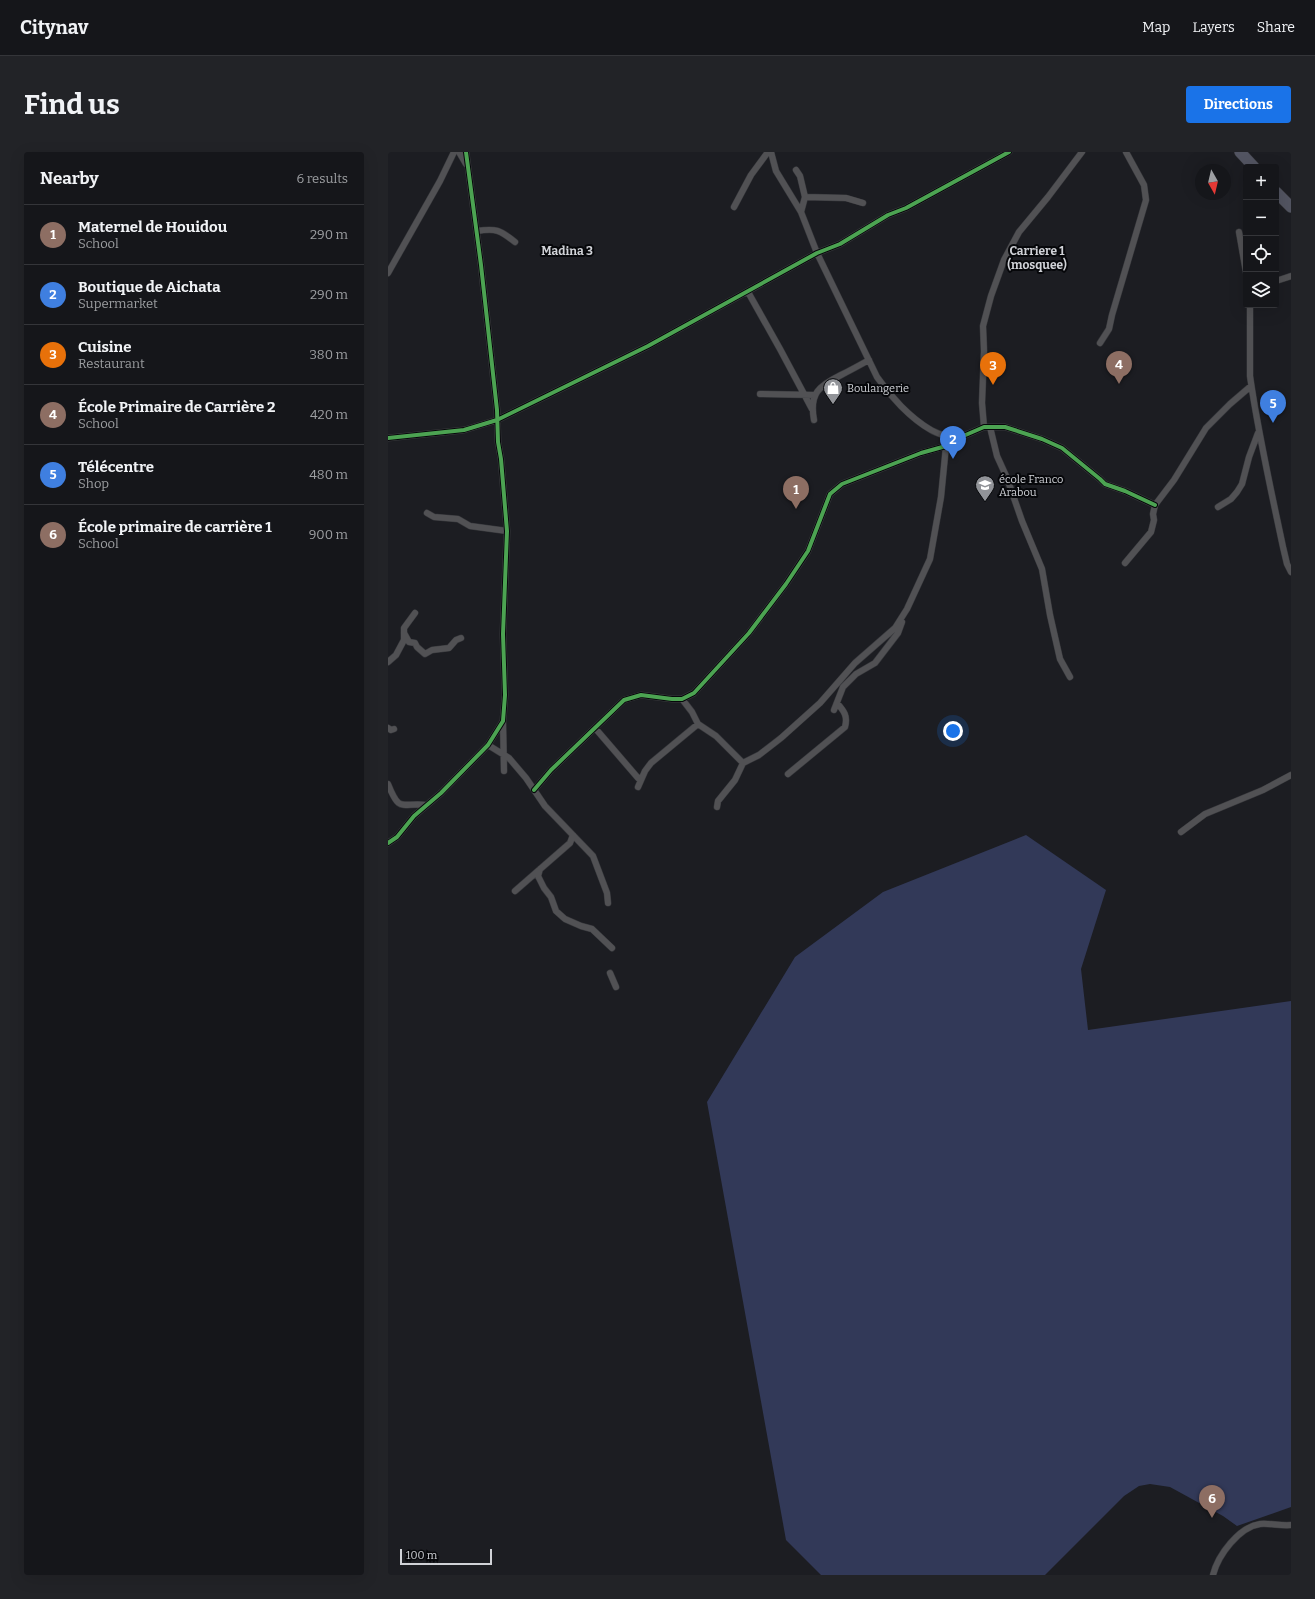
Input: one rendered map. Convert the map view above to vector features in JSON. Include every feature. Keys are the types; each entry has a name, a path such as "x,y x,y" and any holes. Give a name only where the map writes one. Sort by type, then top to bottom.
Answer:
{"highway":[{"path":"1240,152 1251,164"},
{"path":"1279,195 1291,207"}],"street":[{"path":"388,273 440,182 454,152"},
{"path":"459,152 468,166"},
{"path":"466,152 477,232 501,459 507,531 503,634 505,695 503,721 504,770"},
{"path":"734,207 751,175 770,152"},
{"path":"770,152 776,171 801,212 817,253 877,377 889,394 930,429 954,440"},
{"path":"388,438 464,430 497,420 648,346 817,253 840,244 888,215 906,208 1009,152"},
{"path":"1070,677 1060,659 1042,569 1022,521 987,427 982,403 984,351 983,326 991,296 1004,260 1019,232 1082,152"},
{"path":"1100,343 1109,329 1146,200 1144,185 1126,152"},
{"path":"796,170 800,176 804,197 801,212"},
{"path":"804,197 846,198 863,203"},
{"path":"477,232 492,229 501,231 515,242"},
{"path":"1239,232 1243,255"},
{"path":"1279,280 1291,276"},
{"path":"748,292 804,394 812,410 814,420"},
{"path":"1250,308 1250,376 1258,433 1287,564 1291,572"},
{"path":"812,410 815,395 824,384 869,360"},
{"path":"1125,563 1151,532 1154,520 1153,514 1156,505 1174,480 1206,428 1251,386"},
{"path":"760,394 815,395"},
{"path":"534,790 551,770 624,700 641,695 682,699 694,693 749,633 786,584 808,551 830,494 842,484 921,453 946,446 954,440 987,427 1004,427 1042,438 1062,448 1105,484 1156,505"},
{"path":"1218,507 1231,499 1240,488 1248,456 1258,433"},
{"path":"717,807 718,801 735,780 743,763 765,750 820,703 855,663 891,632 905,611 930,559 941,497 946,446"},
{"path":"427,513 434,517 458,519 470,526 507,531"},
{"path":"834,710 843,687 856,674 875,663 886,650 898,633 905,611"},
{"path":"388,662 396,655 404,640 404,628 415,613"},
{"path":"404,634 409,642 416,643 417,647 425,654 432,650 449,648 456,640 462,638"},
{"path":"682,699 692,712 698,724 716,736 743,763"},
{"path":"788,774 845,727 847,721 845,712 837,703"},
{"path":"388,843 397,837 414,816 441,793 488,745 503,721"},
{"path":"638,787 645,771 651,763 698,724"},
{"path":"595,728 638,778"},
{"path":"488,745 509,758 534,790 544,806 592,856 607,893 608,903"},
{"path":"1181,832 1205,814 1263,790 1291,775"},
{"path":"388,784 399,804 404,806 415,804 427,805"},
{"path":"388,795 395,799"},
{"path":"515,891 570,843 573,835"},
{"path":"540,869 538,876 556,911 570,921 592,929 612,948"},
{"path":"610,973 616,987"},
{"path":"1213,1575 1224,1553 1238,1534 1250,1526 1267,1523 1277,1526 1291,1525"}],"shaded area":[{"path":"1026,835 1106,890 1081,969 1088,1030 1291,1001 1291,1507 1237,1526 1223,1516 1170,1487 1150,1484 1139,1486 1124,1496 1045,1575 821,1575 786,1540 707,1102 795,957 883,892"}],"cycle path":[{"path":"388,843 397,837 414,816 441,793 488,745 503,721 505,695 503,634 507,531 501,459 498,442 497,410 481,265 466,152"},
{"path":"388,438 464,430 497,420 648,346 817,253 840,244 888,215 906,208 1009,152"},
{"path":"534,790 551,770 624,700 641,695 682,699 694,693 749,633 786,584 808,551 830,494 842,484 921,453 946,446 954,440 984,427 1005,427 1042,439 1062,448 1105,484 1125,491 1155,505"}],"place":[{"name":"École Primaire de Carrière 2","path":"1119,384"},
{"name":"Cuisine","path":"993,385"},
{"name":"Boulangerie","path":"833,405"},
{"name":"Télécentre","path":"1273,423"},
{"name":"Boutique de Aichata","path":"953,459"},
{"name":"école Franco Arabou","path":"985,502"},
{"name":"Maternel de Houidou","path":"796,509"},
{"name":"École primaire de carrière 1","path":"1212,1518"}],"district":[{"name":"Madina 3","path":"567,251"},
{"name":"Carriere 1 (mosquee)","path":"1037,258"}]}
